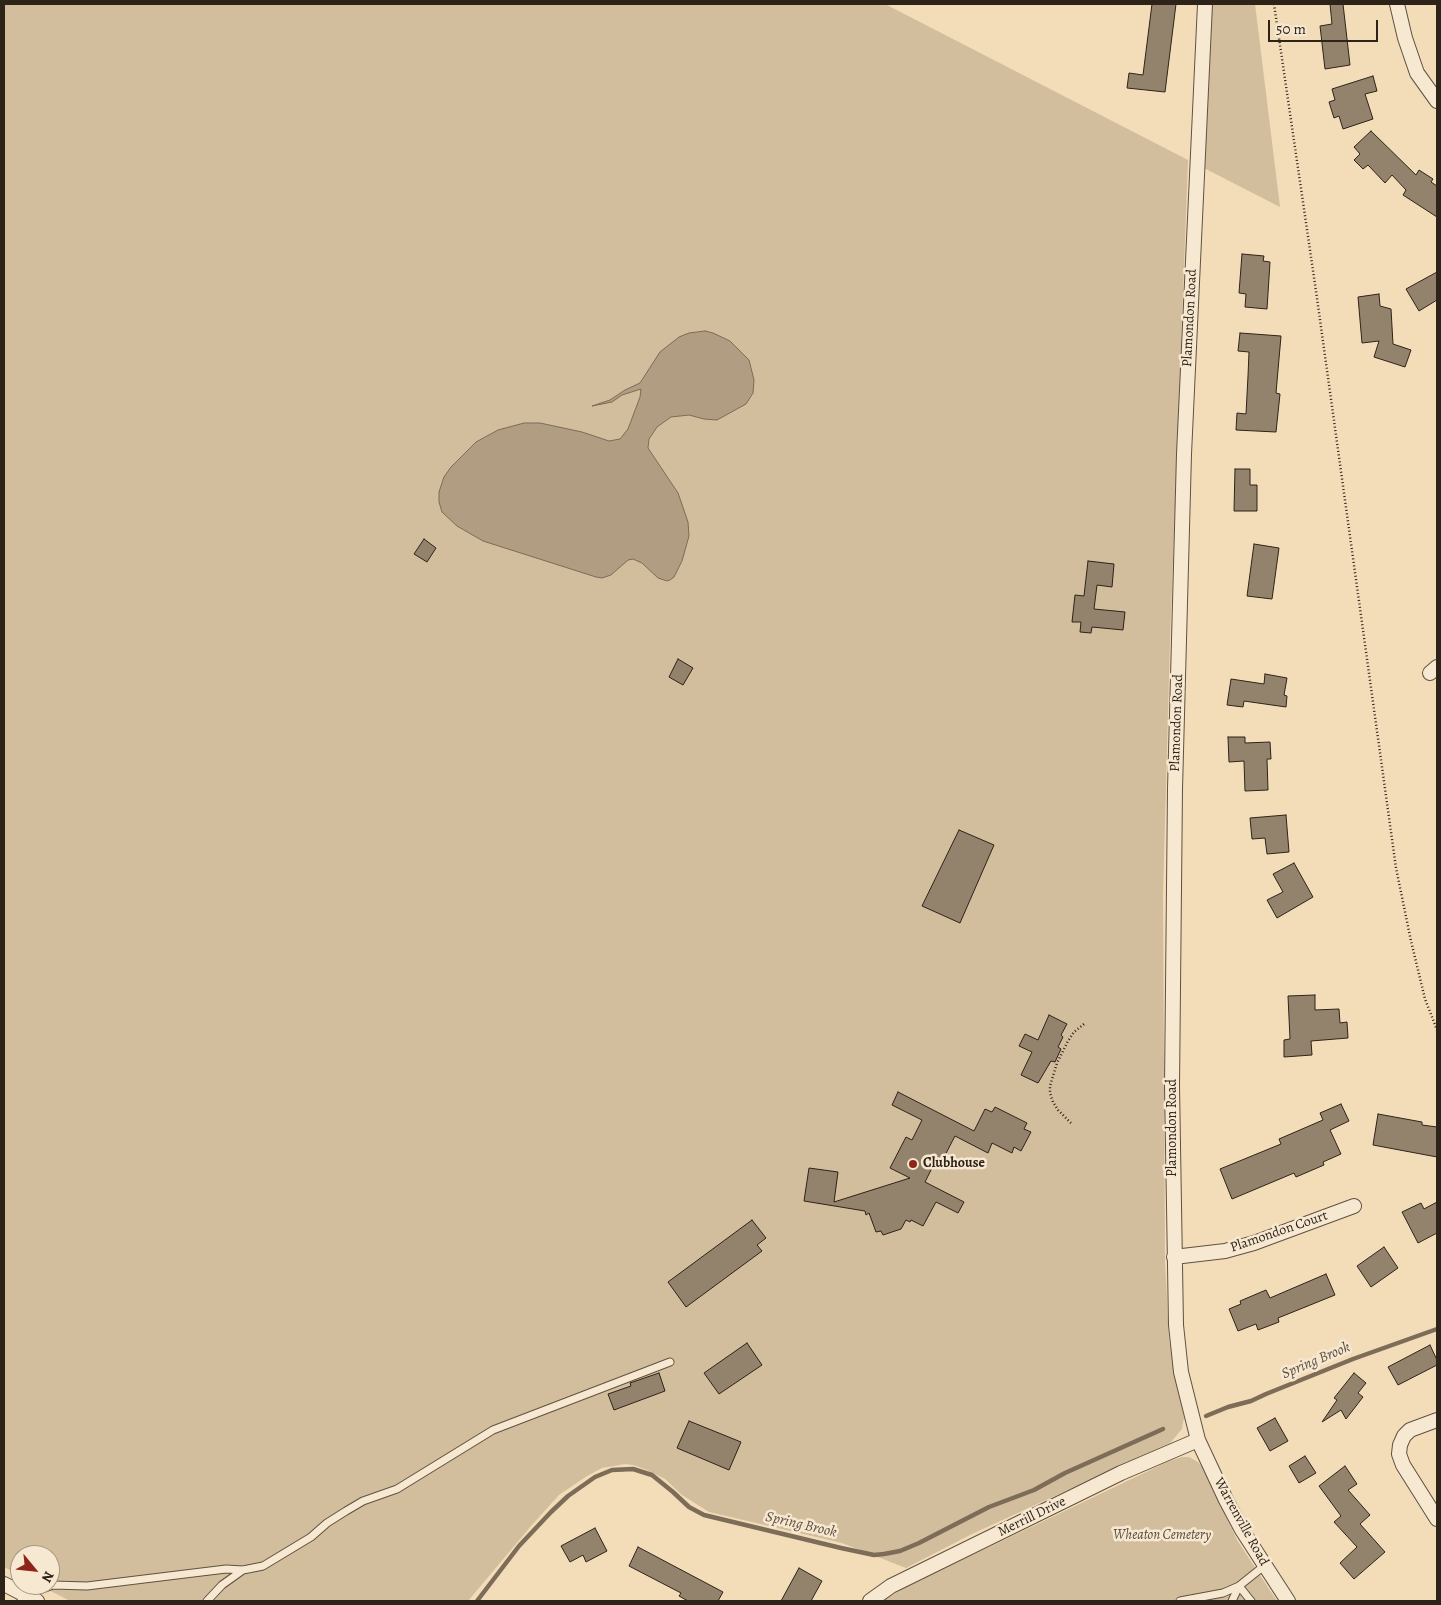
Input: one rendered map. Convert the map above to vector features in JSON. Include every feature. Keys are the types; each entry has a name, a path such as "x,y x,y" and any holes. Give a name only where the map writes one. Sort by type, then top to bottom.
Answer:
{"street":[{"name":"Plamondon Road","path":"1198,1440 1181,1372 1176,1325 1172,1017 1175,799 1184,454 1205,4"},
{"path":"1396,4 1417,73 1437,101"},
{"name":"Plamondon Court","path":"1174,1257 1225,1251 1254,1244 1354,1206"},
{"path":"1437,1420 1410,1430 1404,1436 1399,1454 1404,1466 1437,1519"},
{"name":"Warrenville Road","path":"1198,1440 1226,1500 1264,1566 1288,1601"},
{"name":"Merrill Drive","path":"870,1601 891,1586 1121,1473 1198,1440"},
{"path":"4,1584 28,1599"}],"lane":[{"path":"28,1599 54,1585 87,1586 226,1569 243,1570 263,1566 311,1537 346,1510 363,1501 397,1489 493,1430 670,1362"},
{"path":"1180,1601 1223,1593 1239,1586 1264,1566"},
{"path":"208,1601 222,1585 243,1570"},
{"path":"1232,1601 1239,1586"},
{"path":"1239,1586 1251,1601"}],"path":[{"path":"1274,4 1396,868 1425,999 1437,1030"},
{"path":"1071,1123 1053,1102 1050,1086 1057,1063 1068,1041 1074,1032 1084,1024"}],"green space":[{"path":"4,4 885,4 1188,160 1170,641 1163,894 1165,1260 1169,1340 1184,1417 1182,1429 1170,1443 972,1534 906,1568 842,1543 709,1512 682,1495 665,1479 647,1470 625,1464 602,1468 559,1495 468,1601 70,1601 58,1595 60,1595 60,1545 10,1545 10,1570 4,1567"},
{"path":"1209,4 1255,4 1280,207 1202,167"},
{"name":"Wheaton Cemetery","path":"1182,1457 1189,1457 1198,1462 1203,1468 1237,1540 1277,1601 882,1601 908,1586 1167,1462"}],"shaded area":[{"path":"705,331 730,341 749,360 754,380 753,393 746,404 717,420 689,415 671,417 657,427 649,439 648,448 678,493 688,522 689,536 682,561 674,577 670,580 658,578 642,563 633,559 628,560 611,575 602,578 596,577 483,541 457,526 442,512 439,492 444,477 451,467 476,442 498,430 524,423 540,423 582,432 609,441 620,439 628,429 640,397 641,389 622,395 612,402 592,406 610,400 640,383 660,352 679,337 689,333"}],"building":[{"path":"1152,4 1176,4 1165,92 1127,88 1129,73 1143,75"},
{"path":"1330,4 1343,4 1350,65 1325,69 1320,26 1332,24"},
{"path":"1373,76 1377,91 1365,94 1373,119 1343,129 1339,116 1334,118 1329,102 1335,100 1332,89"},
{"path":"1371,131 1416,175 1419,170 1433,179 1431,182 1437,186 1437,217 1403,195 1406,190 1392,175 1385,183 1368,165 1363,169 1354,160 1360,154 1354,147"},
{"path":"1242,254 1264,256 1263,261 1270,262 1267,309 1245,307 1246,294 1239,293"},
{"path":"1437,272 1437,300 1419,311 1406,289"},
{"path":"1379,294 1380,306 1391,309 1393,344 1411,350 1405,367 1374,357 1379,341 1362,343 1358,297"},
{"path":"1240,333 1281,336 1276,393 1280,394 1276,432 1236,430 1237,413 1246,414 1249,352 1238,351"},
{"path":"1235,469 1250,469 1250,485 1257,485 1257,511 1234,511"},
{"path":"424,539 436,548 427,562 414,554"},
{"path":"1254,544 1279,548 1272,599 1247,596"},
{"path":"1088,561 1114,564 1112,587 1097,585 1094,609 1125,612 1123,630 1092,627 1091,633 1080,632 1081,622 1072,622 1075,595 1084,596"},
{"path":"678,659 693,668 683,685 669,677"},
{"path":"1265,674 1287,678 1284,695 1287,696 1286,707 1244,701 1243,707 1227,705 1231,679 1264,684"},
{"path":"1228,737 1245,737 1245,743 1270,742 1271,759 1267,759 1268,790 1245,791 1244,761 1229,762"},
{"path":"1286,815 1289,852 1267,854 1265,838 1252,839 1250,818"},
{"path":"959,830 994,845 960,923 922,906"},
{"path":"1294,863 1313,897 1277,918 1267,900 1283,892 1273,874"},
{"path":"1315,995 1315,1010 1339,1009 1340,1023 1347,1022 1348,1038 1311,1041 1312,1055 1284,1057 1284,1040 1290,1039 1288,996"},
{"path":"1049,1015 1067,1024 1061,1035 1063,1037 1058,1047 1061,1049 1055,1062 1051,1061 1038,1083 1021,1075 1032,1052 1019,1046 1025,1034 1038,1040"},
{"name":"Clubhouse","path":"898,1092 974,1131 985,1109 992,1112 995,1107 1027,1123 1024,1129 1031,1132 1021,1151 1014,1147 1012,1153 992,1143 988,1153 955,1136 942,1161 937,1158 925,1182 964,1202 958,1213 936,1202 923,1226 911,1220 910,1222 906,1220 901,1229 883,1235 881,1231 876,1232 869,1213 866,1215 865,1211 804,1201 809,1168 838,1172 834,1202 910,1178 890,1168 906,1137 912,1140 922,1120 892,1105"},
{"path":"1341,1104 1349,1121 1330,1130 1341,1154 1323,1162 1324,1165 1296,1177 1294,1173 1232,1199 1220,1169 1281,1144 1279,1139 1323,1120 1320,1113"},
{"path":"1378,1114 1422,1122 1422,1125 1437,1127 1437,1157 1373,1145"},
{"path":"1437,1202 1437,1233 1418,1243 1402,1212 1421,1203 1424,1209"},
{"path":"752,1220 766,1238 757,1245 762,1251 686,1307 668,1282"},
{"path":"1384,1247 1398,1268 1371,1287 1357,1266"},
{"path":"1326,1274 1335,1295 1278,1318 1279,1322 1258,1330 1256,1324 1238,1331 1229,1309 1241,1304 1240,1301 1266,1290 1270,1298"},
{"path":"747,1343 762,1365 719,1394 704,1373"},
{"path":"1430,1345 1437,1360 1437,1365 1398,1385 1388,1367"},
{"path":"659,1373 665,1391 614,1410 608,1394 631,1386 630,1383"},
{"path":"1354,1373 1366,1383 1358,1393 1363,1397 1346,1419 1341,1410 1322,1422 1337,1400 1334,1398"},
{"path":"1275,1418 1288,1441 1270,1451 1257,1428"},
{"path":"689,1421 741,1442 729,1470 677,1448"},
{"path":"1305,1456 1316,1473 1299,1483 1289,1466"},
{"path":"1345,1466 1357,1484 1348,1490 1370,1515 1360,1524 1385,1552 1354,1579 1340,1563 1357,1547 1334,1522 1341,1516 1319,1486"},
{"path":"595,1528 607,1551 586,1562 583,1555 570,1562 561,1546"},
{"path":"638,1547 723,1592 718,1601 688,1601 679,1596 681,1593 629,1566"},
{"path":"799,1568 822,1581 811,1601 781,1601"}],"waterway":[{"name":"Spring Brook","path":"1206,1416 1228,1407 1251,1401 1353,1359 1437,1329"},
{"name":"Spring Brook","path":"477,1601 519,1546 551,1512 568,1496 595,1477 612,1470 633,1469 652,1475 689,1507 704,1515 874,1555 900,1551 919,1543 989,1507 1034,1490 1065,1473 1163,1429"}],"place":[{"name":"Clubhouse","path":"913,1164"}]}
